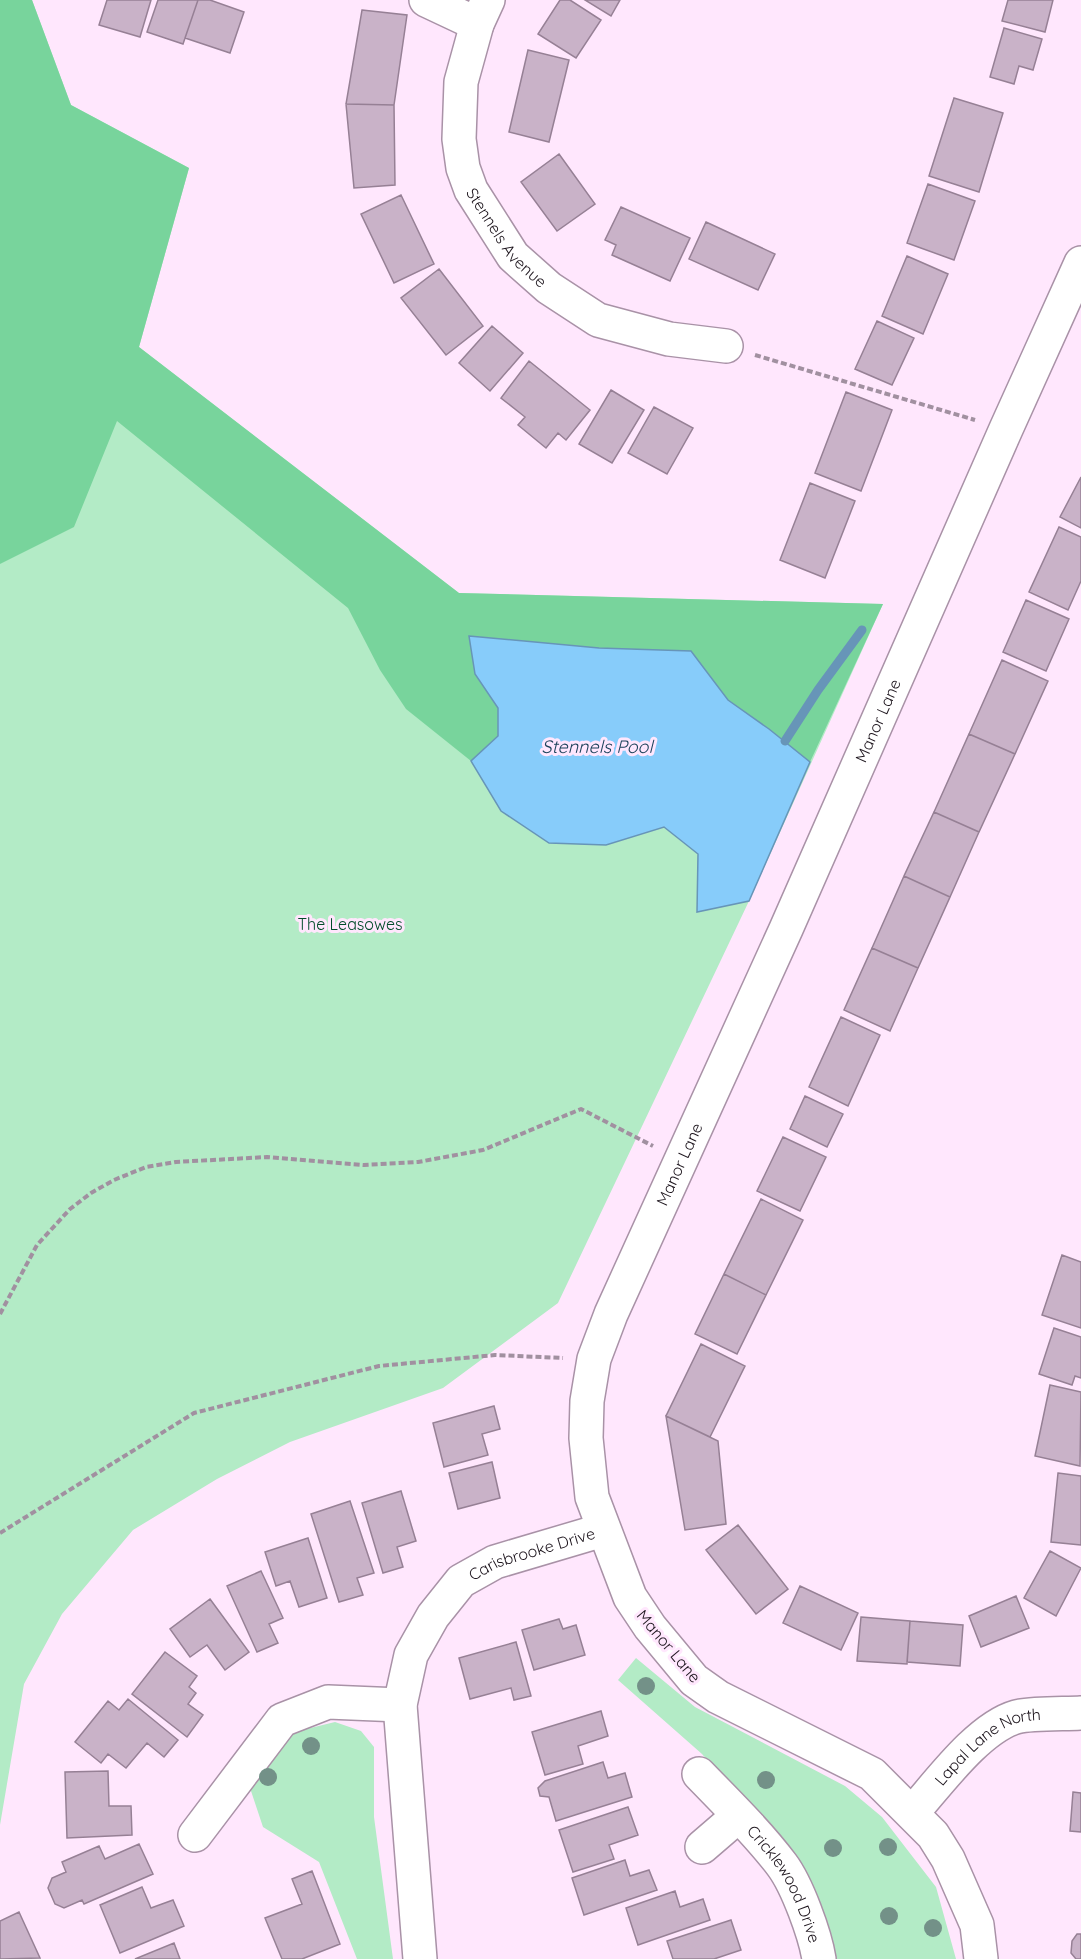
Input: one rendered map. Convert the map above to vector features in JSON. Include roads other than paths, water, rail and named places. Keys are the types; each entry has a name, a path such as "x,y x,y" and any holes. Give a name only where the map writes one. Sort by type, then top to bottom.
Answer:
{"main road":[{"path":"426,0 482,12"},
{"name":"Stennels Avenue","path":"482,12 461,82 459,140 463,168 471,190 513,256 549,288 598,320 669,339 726,346"},
{"name":"Manor Lane","path":"981,1959 977,1925 948,1859 933,1835 872,1774 718,1697 694,1680 650,1627 630,1598 592,1497 586,1438 587,1401 594,1359 610,1314 786,929 1005,429 1081,264"},
{"name":"Carisbrooke Drive","path":"420,1959 400,1706 411,1655 433,1616 461,1581 495,1562 603,1530"},
{"path":"195,1835 282,1720 328,1702 400,1706"},
{"name":"Lapal Lane North","path":"912,1814 964,1755 990,1730 1017,1717 1081,1713"},
{"name":"Cricklewood Drive","path":"699,1774 784,1867 804,1910 817,1946 819,1959"},
{"name":"Cricklewood Drive","path":"702,1847 738,1816"}],"water":[{"name":"Stennels Pool","path":"469,636 599,648 691,651 728,700 810,762 749,901 697,912 698,854 664,827 606,845 549,843 501,811 471,761 498,736 498,708 475,674"}],"waterway":[{"path":"785,741 818,690 862,630"}],"park label":[{"name":"The Leasowes","path":"350,924"}]}
